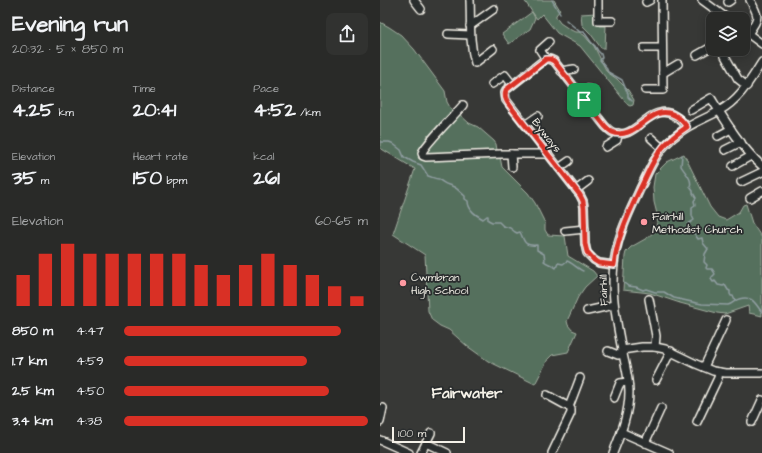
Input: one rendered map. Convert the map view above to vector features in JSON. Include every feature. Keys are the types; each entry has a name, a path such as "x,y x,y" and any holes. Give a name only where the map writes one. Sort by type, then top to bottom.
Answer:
{"street":[{"path":"414,0 421,9"},
{"path":"470,0 470,35 475,63 493,49"},
{"path":"598,0 598,21 612,21"},
{"path":"645,90 663,90 662,0"},
{"path":"702,0 718,12"},
{"path":"750,0 760,12 757,21 750,28"},
{"path":"470,26 494,8"},
{"path":"448,34 470,35"},
{"path":"750,35 762,44"},
{"path":"546,59 540,50 550,42"},
{"path":"644,48 662,48"},
{"path":"697,55 706,50"},
{"path":"725,56 738,79 747,86"},
{"path":"492,84 505,75 512,84 546,59 550,59 554,61 605,126 612,132 623,134 630,132 651,116 661,113 668,113 676,116 687,127"},
{"name":"Fairhill","path":"613,453 625,422 629,392 613,292 614,265 621,232 653,161 662,148 673,137 687,127 719,111 736,99 747,86 762,62"},
{"path":"662,73 678,64"},
{"path":"561,70 574,69"},
{"name":"Byways","path":"512,84 506,90 506,100 504,103 525,125 580,195 583,201 586,248 590,256 599,263 614,265"},
{"path":"577,91 588,89"},
{"path":"690,110 711,98 751,156 762,166"},
{"path":"463,105 429,142 422,154 423,156 548,154"},
{"path":"525,125 538,116"},
{"path":"718,136 731,129"},
{"path":"606,147 617,140 618,133"},
{"path":"651,138 662,148"},
{"path":"725,150 741,142"},
{"path":"512,154 512,168"},
{"path":"733,166 751,156"},
{"path":"559,168 569,161"},
{"path":"741,182 762,172"},
{"path":"576,190 588,181"},
{"path":"750,198 762,190"},
{"path":"565,231 585,229"},
{"path":"649,299 656,336 655,347"},
{"path":"586,311 614,305"},
{"path":"704,368 726,320"},
{"path":"608,351 618,355 622,352 642,347 655,347 671,351 704,368 719,372 762,373"},
{"path":"656,380 671,351"},
{"path":"697,422 718,378 719,372"},
{"path":"569,407 580,378"},
{"path":"614,398 620,383 628,382"},
{"path":"547,395 569,407 572,413 552,453"},
{"path":"752,422 762,400"},
{"path":"645,443 661,408"},
{"path":"380,422 384,412"},
{"path":"621,432 645,443 655,450 669,453"},
{"path":"421,453 431,433"},
{"path":"380,440 409,453"},
{"path":"426,444 447,453"}],"green space":[{"path":"524,0 554,0 560,10 556,17 560,23 575,32 579,32 584,35 594,46 607,72 628,90 634,100 633,105 628,105 580,46 557,33 542,14 537,19"},
{"path":"532,12 535,18 530,29 509,44 502,34"},
{"path":"596,13 596,24 606,26 605,48 601,48 582,25 581,14"},
{"path":"380,22 401,35 414,49 445,91 447,102 451,109 469,123 478,127 494,141 497,150 496,152 424,155 432,143 428,135 418,158 500,157 502,167 528,193 535,203 545,223 545,230 548,235 565,236 568,256 593,271 597,276 585,287 578,297 567,321 572,330 577,332 568,352 552,355 548,359 535,384 488,361 467,346 449,330 432,320 428,311 425,255 393,234 415,169 380,148"},
{"path":"684,154 710,207 718,217 726,220 739,212 743,205 746,204 752,223 762,238 762,316 749,313 748,306 725,314 717,313 650,293 623,290 626,252 655,231 658,218 654,202 653,187 655,174 667,162"}],"waterway":[{"path":"552,0 560,14"},
{"path":"566,20 580,32 584,32 601,54 602,58 600,60 608,72 622,80 628,97 632,101"},
{"path":"380,142 392,143 401,150 404,157 421,165 428,176 439,179 457,189 465,196 469,207 478,216 483,219 488,216 488,220 492,222 499,222 503,226 510,228 517,233 520,232 525,243 529,245 537,245 537,250 544,254 545,262 556,268 558,263 563,264 567,261 583,271"},
{"path":"682,155 681,166 690,179 690,187 696,198 694,201 695,205 692,207 692,216 694,220 688,224 698,239 702,238 703,243 708,249 705,254 704,262 707,265 706,268 712,269 715,274 711,279 718,285 725,285 735,301"},
{"path":"624,283 628,286 643,290 646,289 655,292 664,292 674,298 702,304 728,305 736,300 748,298 751,299 762,312"}],"place":[{"name":"Fairhill Methodist Church","path":"644,222"},
{"name":"Cwmbran High School","path":"403,283"}],"district":[{"name":"Fairwater","path":"467,393"}],"route":[{"path":"550,59 554,61 584,100 605,126 612,132 623,134 630,132 651,116 661,113 673,114 687,127 679,132 663,147 653,161 621,232 614,265 599,263 587,252 585,244 584,208 580,195 514,111 506,100 505,93 512,84 544,60 550,59"}]}
